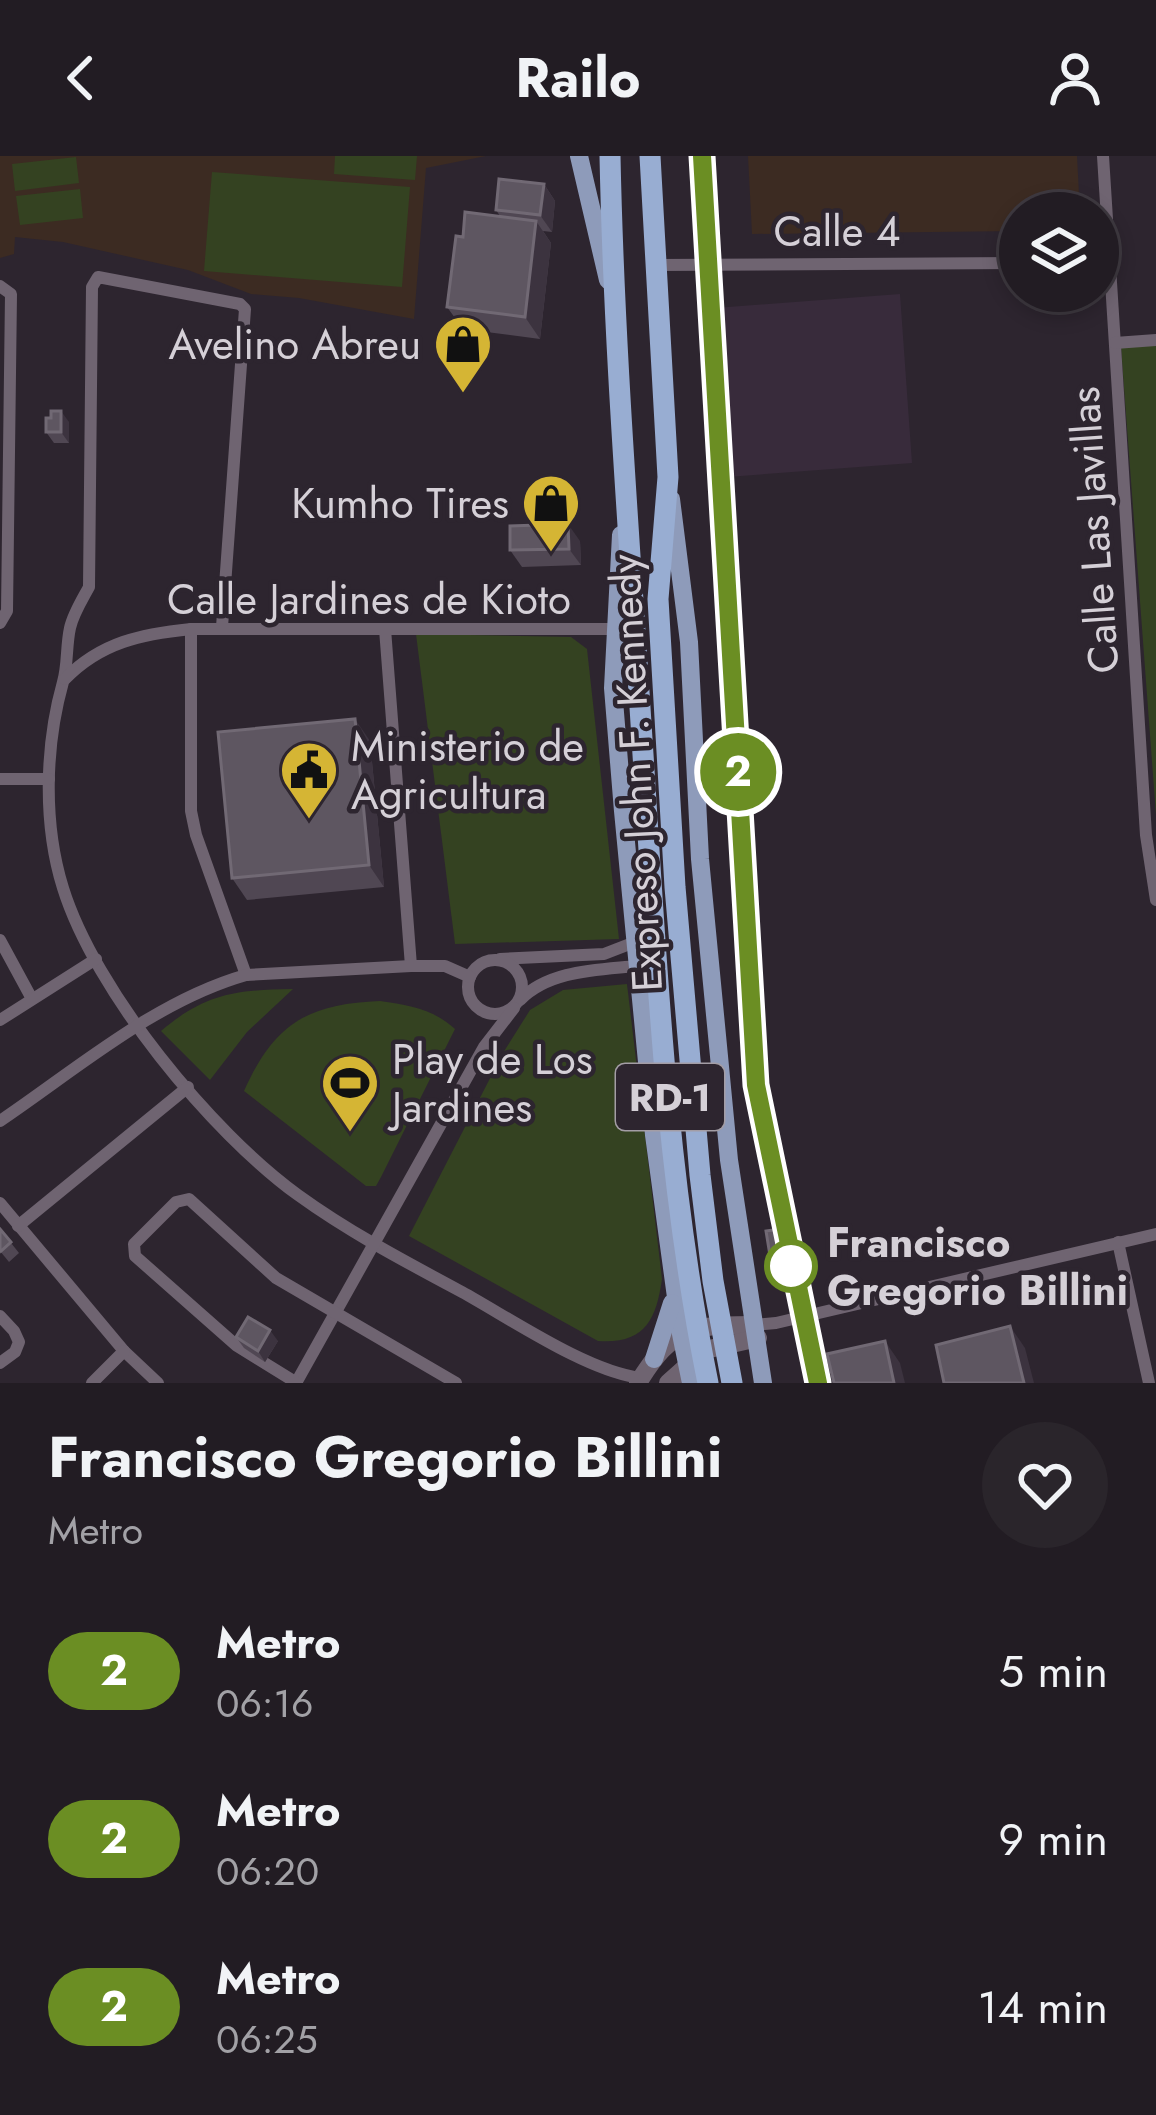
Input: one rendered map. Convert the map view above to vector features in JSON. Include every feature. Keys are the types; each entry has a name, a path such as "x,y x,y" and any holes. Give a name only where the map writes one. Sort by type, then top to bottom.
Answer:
{"highway":[{"path":"601,156 610,183"},
{"name":"RD-1","path":"610,156 616,316"},
{"name":"Expreso John F. Kennedy","path":"650,156 668,477 658,599 671,808 700,1175 732,1383"},
{"name":"Expreso John F. Kennedy","path":"616,316 623,477 674,1143 708,1383"}],"main road":[{"name":"RD-1","path":"579,156 616,316"},
{"name":"RD-1","path":"623,477 614,688 636,966 674,1288 689,1374"},
{"name":"RD-1","path":"668,477 689,642 710,974 761,1383"},
{"path":"674,1288 690,1305 715,1309 732,1298 745,1264"},
{"path":"640,1380 653,1359 674,1288"},
{"path":"653,1359 680,1334 703,1324 757,1331"},
{"path":"668,1383 689,1374 705,1350 757,1331"},
{"path":"708,1383 723,1373 740,1371 761,1383"}],"street":[{"name":"Calle Las Javillas","path":"1103,156 1103,192"},
{"name":"Calle 4","path":"655,265 999,263"},
{"path":"222,627 245,309 240,304 98,277 92,287 89,587 70,625 64,680 52,718 50,779 53,843 63,890 96,959 137,1028 231,1136 296,1193 373,1244 606,1370 640,1380"},
{"path":"0,286 10,294 4,476 7,611 0,622"},
{"name":"Calle Las Javillas","path":"1111,312 1146,835 1156,900"},
{"path":"1115,343 1156,340"},
{"path":"191,629 191,811 246,975"},
{"name":"Calle Jardines de Kioto","path":"64,680 99,650 145,634 191,629 616,629"},
{"path":"385,629 411,966"},
{"path":"0,779 50,779"},
{"path":"0,940 32,999"},
{"path":"484,1048 476,1007 468,993 470,976 480,964 496,959 604,954 634,942"},
{"path":"0,1020 96,959"},
{"path":"476,1007 491,1015 517,1004 523,992 513,966 496,959"},
{"path":"0,1121 181,1001 246,975 445,966 470,976"},
{"path":"456,1383 336,1312 276,1278 189,1198 176,1202 133,1248 135,1256 237,1346 296,1383 336,1312 373,1244 484,1048 517,1004 531,989 565,976 636,966"},
{"path":"18,1226 188,1087"},
{"path":"0,1203 124,1351 158,1383"},
{"path":"757,1331 1156,1234"},
{"path":"1118,1242 1151,1376"},
{"path":"0,1316 19,1342 15,1352 0,1363"},
{"path":"92,1383 124,1351"}],"shaded area":[{"path":"0,156 486,156 426,168 414,319 251,294 188,270 63,242 15,237 14,254 0,258"},
{"path":"748,156 1077,156 1079,192 999,192 999,231 752,234"},
{"path":"900,294 912,463 714,478 702,309"}],"green space":[{"path":"335,156 417,156 415,180 334,174"},
{"path":"76,157 79,183 15,191 12,164"},
{"path":"212,172 410,187 402,287 204,271"},
{"path":"80,189 83,218 20,225 16,196"},
{"path":"1156,342 1156,815 1121,347"},
{"path":"416,634 571,637 587,649 619,939 455,944"},
{"path":"627,984 662,1279 656,1307 645,1327 627,1338 598,1341 409,1236 530,1010 563,990"},
{"path":"293,989 247,1032 210,1080 161,1031 222,996"},
{"name":"Play de Los Jardines","path":"380,1001 420,1009 455,1029 376,1186 366,1186 244,1091 268,1049 296,1022 332,1007"}],"building":[{"path":"499,179 544,184 540,215 496,210"},
{"path":"465,212 536,221 525,317 447,307 456,236 463,237"},
{"path":"51,411 61,411 61,432 46,432"},
{"path":"568,524 569,549 510,550 510,526"},
{"name":"Ministerio de Agricultura","path":"355,719 369,865 232,878 218,732"},
{"path":"0,1229 11,1242 1,1251 0,1249"},
{"path":"780,1229 789,1279 782,1280 781,1273 773,1274 766,1231"},
{"path":"248,1317 270,1330 258,1351 236,1337"},
{"path":"1010,1326 1024,1383 944,1383 936,1345"},
{"path":"885,1341 894,1383 834,1383 827,1354"}],"metro line":[{"name":"2","path":"702,156 756,1085 818,1383"}],"place":[{"name":"Avelino Abreu","path":"463,395"},
{"name":"Kumho Tires","path":"551,554"},
{"name":"Ministerio de Agricultura","path":"309,821"},
{"name":"Play de Los Jardines","path":"350,1134"},
{"name":"Francisco Gregorio Billini","path":"791,1266"}]}
